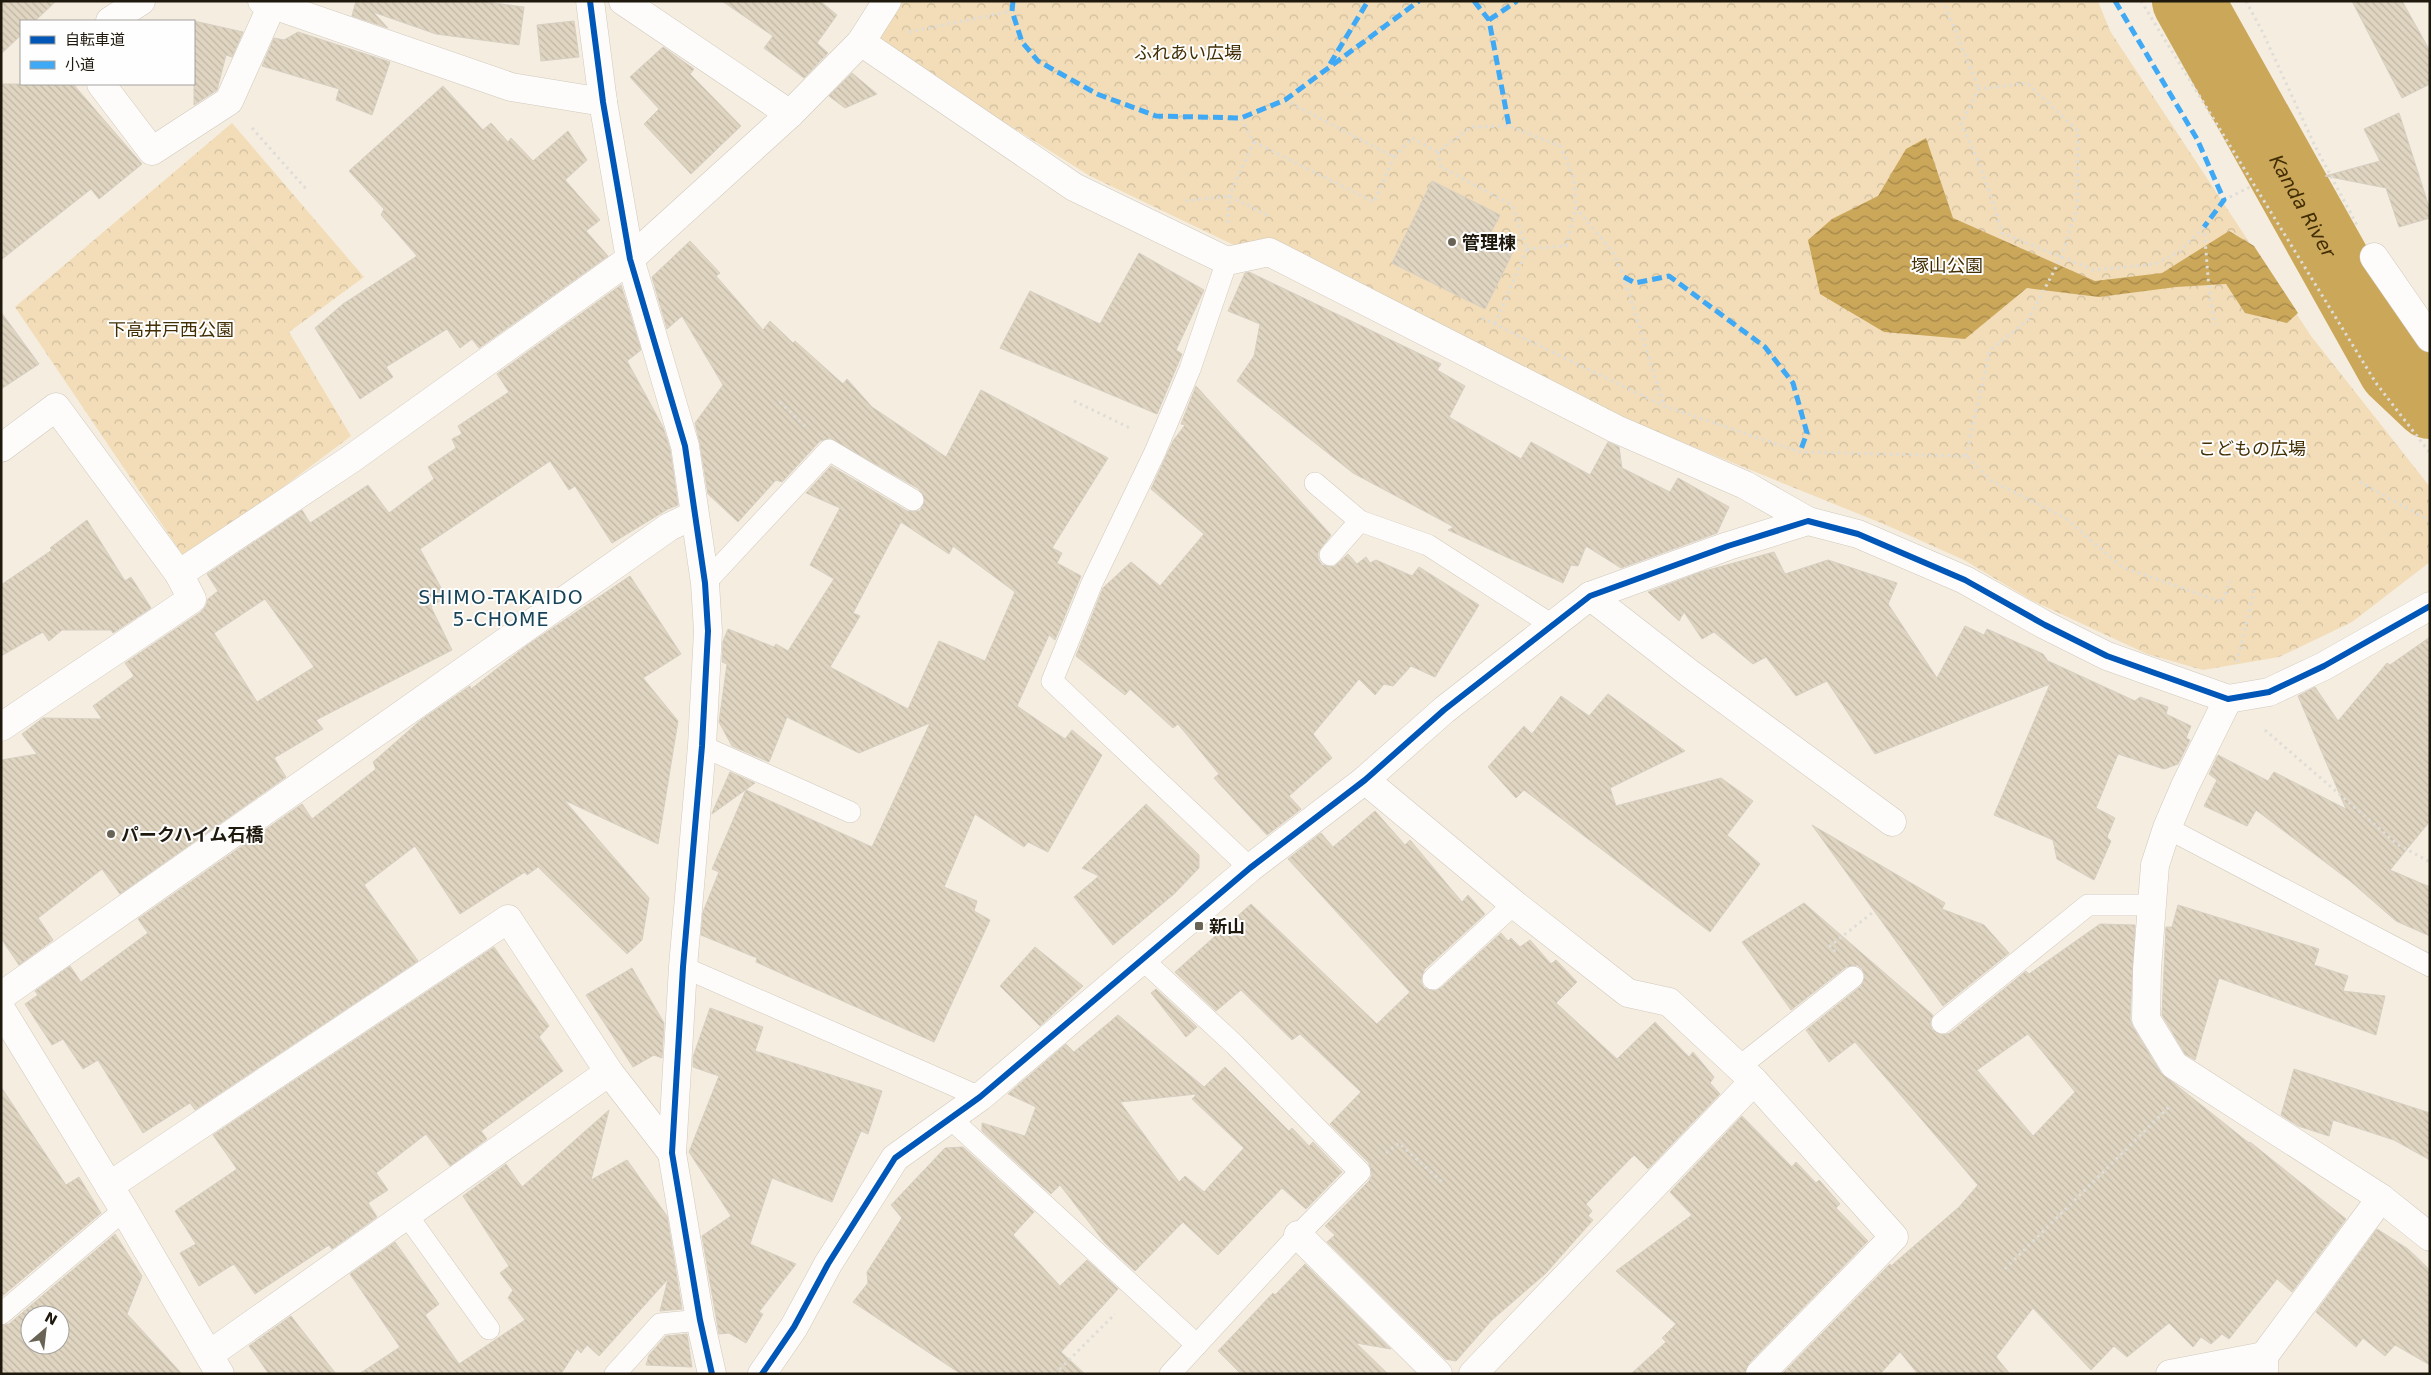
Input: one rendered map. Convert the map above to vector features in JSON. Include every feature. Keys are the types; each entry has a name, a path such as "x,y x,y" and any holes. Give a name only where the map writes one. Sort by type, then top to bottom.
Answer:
{"street":[{"path":"112,20 141,1"},
{"path":"590,1 603,102 630,260 685,446 705,583 708,631 702,746 683,967 672,1153 700,1320 712,1374"},
{"path":"623,1 790,114"},
{"path":"179,574 351,459 630,260 790,114 861,42 887,1"},
{"path":"102,85 152,151 229,101 267,3 511,87 603,102"},
{"path":"861,42 1074,187 1227,261 1269,252 1616,429 1746,485 1808,521 1858,534 1965,580 2044,625 2107,656 2228,699 2269,692 2324,666 2430,606"},
{"path":"2374,257 2430,338"},
{"path":"1,448 56,407 179,574 192,599 1,727"},
{"path":"1,996 638,549 670,527 694,515"},
{"path":"762,1374 794,1327 828,1264 896,1158 980,1097 1250,868 1364,780 1444,710 1590,596 1728,546 1808,521"},
{"path":"1590,596 1689,673 1892,822"},
{"path":"2228,699 2166,828 2155,865 2147,969 2146,1019 2174,1065 2282,1132 2381,1198 2430,1237"},
{"path":"1364,780 1514,904 1628,993 1669,1002 1746,1074 1894,1237 1760,1374"},
{"path":"109,1186 508,919 609,1072 672,1153"},
{"path":"1,1009 124,1210 215,1364 406,1214 609,1072"},
{"path":"1473,1374 1746,1074"},
{"path":"2170,1374 2264,1365 2381,1198"},
{"path":"1298,1235 1438,1374"}],"lane":[{"path":"1227,261 1190,369 1159,442 1092,583 1052,682 1250,868"},
{"path":"705,583 829,450 913,500"},
{"path":"1315,483 1360,521 1428,546 1552,625"},
{"path":"1330,555 1360,521"},
{"path":"702,746 850,812"},
{"path":"2166,828 2430,966"},
{"path":"1433,979 1514,904"},
{"path":"1942,1023 2088,905 2153,906"},
{"path":"1143,960 1235,1045 1360,1172 1298,1235 1170,1374"},
{"path":"683,967 980,1097"},
{"path":"1746,1074 1853,977"},
{"path":"951,1119 1197,1345"},
{"path":"1,1314 124,1210"},
{"path":"406,1214 489,1329"},
{"path":"615,1374 660,1324 700,1320"}],"path":[{"path":"2141,1 2376,383 2430,453"},
{"path":"2246,1 2263,33 2315,146 2374,257"},
{"path":"1942,2 1979,88"},
{"path":"861,42 1012,11"},
{"path":"1966,456 1990,350 2028,320 2061,258 2077,209 2078,132 2027,83 1979,88"},
{"path":"1979,88 1961,123 1987,184 2002,233 2094,270 2156,264 2180,251 2204,228 2209,289 2215,325"},
{"path":"1285,100 1394,157"},
{"path":"229,101 307,190"},
{"path":"1241,118 1254,142 1374,202 1394,157 1412,138 1438,152"},
{"path":"1438,152 1471,127 1509,126 1560,146 1574,178 1576,208 1566,246 1527,249"},
{"path":"1227,261 1229,196 1254,142"},
{"path":"1438,152 1441,167 1512,205 1527,249 1495,324"},
{"path":"2224,200 2254,185"},
{"path":"1576,208 1613,252 1624,277 1664,406"},
{"path":"1074,401 1159,442"},
{"path":"1800,452 1966,456 1992,481 2064,517 2122,567 2222,602 2230,581"},
{"path":"2360,482 2430,521"},
{"path":"2255,587 2228,699 2397,844 2430,862"},
{"path":"1853,977 1830,946 1872,913"},
{"path":"2005,1270 2196,1080"},
{"path":"1360,1172 1399,1143 1442,1182"},
{"path":"1055,1374 1137,1291"}],"green space":[{"name":"塚山公園","path":"900,1 2098,1 2110,31 2311,336 2430,487 2430,562 2352,622 2279,657 2203,670 2147,654 2031,600 1964,560 1886,525 1440,344 1090,176 874,40"},
{"name":"下高井戸西公園","path":"232,123 364,277 289,332 351,436 186,560 15,307"}],"water":[{"path":"1926,138 1953,218 2095,281 2162,273 2229,231 2254,246 2298,313 2287,323 2245,313 2226,284 2176,287 2099,297 2027,288 1965,339 1884,332 1820,294 1808,240 1832,219 1878,196 1906,149"}],"building":[{"path":"1,1 56,1 36,20 20,20 20,36 1,54"},
{"path":"356,1 478,1 524,7 519,45 436,34 373,12 388,28 352,16"},
{"path":"722,1 820,1 837,15 817,43 828,53 804,78 764,48 773,36"},
{"path":"2352,1 2402,1 2430,51 2430,84 2402,98"},
{"path":"195,21 243,32 232,57 226,55 217,90 194,105"},
{"path":"574,21 579,57 541,61 537,25"},
{"path":"298,32 390,62 372,115 336,100 339,89 262,66 274,38 284,40"},
{"path":"663,47 694,69 690,74 741,126 691,174 644,124 659,109 630,77"},
{"path":"852,73 877,94 845,108 829,96"},
{"path":"1,84 74,85 142,164 99,199 91,189 1,260"},
{"path":"443,86 483,130 491,123 508,142 511,138 533,161 568,131 587,160 565,180 600,220 586,231 608,256 479,348 472,339 460,348 447,329 386,367 393,377 360,399 315,328 343,304 417,256 381,215 384,209 349,171"},
{"path":"2399,113 2430,210 2430,218 2399,227 2386,188 2325,176 2380,161 2364,129"},
{"name":"管理棟","path":"1432,181 1500,215 1489,236 1515,248 1485,309 1392,263"},
{"path":"690,241 720,273 716,276 763,330 770,321 793,343 795,341 843,384 847,379 872,407 946,457 981,390 1108,458 1052,548 1062,553 1057,563 1081,576 1055,640 1049,635 1017,706 1065,739 1072,730 1102,755 1048,852 1028,842 1024,847 975,814 944,887 977,901 974,911 990,920 934,1042 756,962 757,958 701,935 703,912 719,872 712,869 746,790 872,847 930,723 859,753 787,717 769,762 732,746 719,722 727,664 722,662 723,641 728,629 774,647 776,644 788,651 834,579 810,565 840,508 806,493 831,466 907,511 920,511 925,500 919,489 830,438 820,441 782,482 776,480 738,522 708,494 695,423 723,385 682,316 667,329 652,277","holes":["901,522 949,554 953,546 1015,592 985,661 939,641 908,709 830,667 860,616 853,613"]},
{"path":"1139,253 1204,290 1176,350 1182,354 1157,414 1000,348 1030,291 1100,324"},
{"path":"1249,272 1441,364 1437,370 1465,386 1449,417 1521,459 1531,442 1590,475 1608,442 1619,447 1622,468 1670,492 1678,478 1729,507 1717,533 1621,568 1586,546 1578,566 1571,565 1563,583 1448,530 1454,527 1353,473 1237,381 1254,356 1260,324 1228,311 1245,273"},
{"path":"621,285 641,350 627,361 663,427 670,449 678,505 668,509 612,543 575,486 569,490 550,461 420,549 446,597 431,607 452,650 316,720 323,729 274,758 286,777 120,894 102,869 38,918 53,940 19,965 1,938 1,760 37,754 22,734 43,718 102,719 93,706 134,676 125,663 201,612 206,606 208,599 218,591 207,574 302,510 310,523 368,485 389,513 434,479 428,467 456,448 452,439 462,434 458,426 509,392 497,374","holes":["265,599 314,667 257,702 214,633"]},
{"path":"1,312 39,364 1,389"},
{"path":"1196,386 1331,535 1318,552 1318,559 1322,565 1334,567 1348,554 1357,564 1366,557 1370,563 1376,560 1412,576 1419,567 1479,605 1435,677 1411,666 1393,686 1384,684 1375,695 1359,679 1313,734 1332,758 1289,796 1301,809 1267,835 1214,778 1219,774 1178,724 1173,728 1130,689 1125,695 1076,656 1103,588 1131,562 1160,586 1204,534 1151,489 1173,441 1185,425 1181,424"},
{"path":"87,520 125,581 131,577 151,608 113,633 111,630 62,630 49,641 43,632 1,656 1,585 52,550 50,548"},
{"path":"1774,552 1785,574 1828,560 1897,583 1888,604 1937,678 1965,626 1984,635 1987,629 2043,654 2048,661 2135,701 2140,697 2168,707 2166,714 2191,726 2186,738 2190,740 2178,764 2164,769 2118,754 2096,808 2115,818 2107,837 2111,841 2094,880 2057,859 2053,840 1994,815 2050,684 1875,754 1827,681 1796,696 1766,657 1753,664 1714,632 1702,639 1684,612 1679,621 1648,592 1701,572"},
{"path":"630,576 681,654 643,678 678,721 658,844 564,800 649,898 642,940 627,954 538,867 527,875 525,872 460,914 415,846 364,885 418,961 195,1110 190,1103 143,1133 98,1060 83,1069 63,1039 52,1045 25,1004 38,995 35,991 70,966 81,982 148,933 138,919 302,804 312,819 376,769 373,762 421,720 470,686 471,689 526,646"},
{"path":"2430,637 2430,821 2390,870 2430,887 2430,936 2396,921 2349,880 2256,810 2247,826 2204,806 2217,780 2209,774 2218,755 2268,781 2274,772 2346,809 2298,696 2315,687 2338,721 2387,663 2390,665"},
{"path":"1608,694 1685,751 1610,788 1616,806 1721,778 1753,801 1727,835 1760,864 1710,932 1524,790 1516,798 1488,767 1524,726 1532,734 1561,696 1589,716"},
{"path":"730,772 755,783 712,814 712,813"},
{"path":"1146,804 1199,855 1199,868 1174,894 1113,945 1074,897 1099,876 1082,868"},
{"path":"1375,811 1405,845 1410,840 1462,902 1468,895 1485,914 1424,970 1421,981 1424,988 1435,991 1441,988 1501,933 1508,941 1511,938 1520,947 1530,940 1551,964 1556,960 1577,982 1556,1003 1617,1059 1655,1022 1689,1057 1693,1052 1714,1077 1710,1083 1720,1094 1648,1169 1634,1155 1586,1204 1592,1211 1588,1216 1593,1220 1546,1273 1492,1320 1456,1361 1445,1359 1327,1242 1335,1235 1325,1226 1369,1181 1372,1175 1369,1163 1330,1124 1361,1092 1300,1034 1292,1040 1241,990 1216,1011 1175,972 1251,904 1377,1024 1410,992 1288,859 1321,833 1333,847"},
{"path":"1812,825 1945,903 1942,909 1984,925 2009,953 1943,1006"},
{"path":"1804,903 1933,1015 1930,1024 1932,1030 1943,1035 1950,1033 2026,971 2029,974 2100,924 2135,925 2130,1019 2161,1073 2346,1219 2292,1292 2277,1279 2229,1339 2222,1334 2211,1344 2201,1337 2193,1347 2169,1323 2127,1357 2114,1346 2091,1370 2033,1308 1996,1357 2010,1374 1918,1374 1900,1352 1880,1374 1782,1374 1890,1264 1891,1266 1959,1207 1978,1185 1855,1042 1829,1062 1806,1030 1861,986 1865,976 1862,969 1857,965 1846,967 1791,1010 1742,942","holes":["2028,1034 2075,1092 2033,1136 1977,1070"]},
{"path":"2178,905 2319,949 2314,965 2348,976 2343,991 2385,996 2376,1035 2219,978 2195,1060 2185,1054 2162,1015 2166,927 2172,927"},
{"path":"494,947 549,1026 539,1037 563,1071 481,1131 487,1139 450,1166 426,1134 376,1173 388,1190 368,1203 377,1217 332,1249 329,1245 255,1294 234,1264 199,1286 180,1253 196,1244 175,1211 237,1169 213,1135"},
{"path":"1035,947 1083,986 1040,1026 1000,986"},
{"path":"632,968 664,1023 662,1058 654,1055 633,1067 586,995"},
{"path":"1156,989 1197,1027 1186,1037 1151,993"},
{"path":"710,1008 763,1027 755,1051 882,1091 868,1134 861,1131 832,1202 772,1178 750,1244 796,1264 759,1312 763,1314 746,1343 729,1333 719,1334 702,1236 731,1216 689,1152 719,1076 693,1067 693,1057"},
{"path":"1118,1015 1204,1087 1225,1067 1289,1131 1292,1128 1309,1146 1313,1142 1342,1172 1306,1209 1282,1188 1218,1255 1183,1222 1135,1271 1105,1243 1060,1185 1051,1194 982,1131 982,1123 1025,1136 1036,1107 1008,1094 1066,1044 1074,1052","holes":["1197,1094 1192,1099 1244,1148 1204,1192 1185,1176 1179,1182 1120,1102"]},
{"path":"2294,1069 2430,1113 2430,1160 2394,1140 2333,1120 2329,1136 2298,1126 2281,1115"},
{"path":"1,1087 66,1185 79,1177 101,1213 1,1297"},
{"path":"609,1110 591,1180 627,1160 667,1216 682,1309 660,1311 668,1279 599,1356 587,1345 581,1353 577,1349 561,1374 359,1374 400,1347 350,1274 395,1242 439,1304 425,1315 459,1364 525,1320 508,1298 513,1290 500,1273 509,1266 463,1196 506,1164 522,1187"},
{"path":"1742,1116 1792,1167 1796,1162 1816,1183 1819,1180 1840,1204 1836,1208 1868,1241 1749,1363 1745,1374 1631,1374 1666,1342 1662,1338 1676,1324 1616,1271 1692,1215 1670,1192"},
{"path":"963,1147 1034,1212 1013,1235 1060,1286 1087,1260 1118,1289 1061,1352 1085,1374 961,1374 853,1302 868,1283 867,1272 902,1218 891,1205 945,1148"},
{"path":"2377,1229 2408,1249 2430,1270 2430,1365 2395,1345 2385,1356 2363,1338 2356,1347 2316,1312"},
{"path":"115,1234 142,1276 127,1314 182,1374 1,1374 1,1326 9,1324 20,1315 20,1355 70,1355 70,1305 31,1305"},
{"path":"1305,1264 1391,1349 1356,1343 1388,1374 1241,1374 1218,1351 1273,1293 1275,1295"},
{"path":"291,1316 336,1374 269,1374 249,1346"},
{"path":"687,1334 692,1367 646,1365 649,1355 666,1336"}],"waterway":[{"name":"Kanda River","path":"2188,1 2394,369 2430,403"}],"marked path":[{"path":"1013,1 1012,11 1022,42 1038,61 1097,94 1156,116 1241,118 1285,100 1419,1"},
{"path":"1330,64 1368,1"},
{"path":"1474,1 1489,20 1509,126"},
{"path":"1489,20 1517,1"},
{"path":"2115,1 2197,139 2224,200 2204,227"},
{"path":"1624,277 1635,283 1669,276 1765,347 1793,383 1807,433 1800,452"}],"cycle path":[{"path":"590,1 603,102 630,259 685,446 705,583 708,631 702,746 683,967 672,1153 700,1320 712,1374"},
{"path":"762,1374 794,1327 828,1264 895,1158 980,1097 1250,868 1365,780 1444,710 1590,596 1728,546 1808,521 1858,534 1965,580 2045,625 2107,656 2228,699 2269,692 2324,666 2430,606"}],"place":[{"name":"管理棟","path":"1452,242"},
{"name":"パークハイム石橋","path":"111,834"},
{"name":"新山","path":"1199,926"}],"district":[{"name":"SHIMO-TAKAIDO 5-CHOME","path":"501,608"}],"park label":[{"name":"ふれあい広場","path":"1188,52"},
{"name":"こどもの広場","path":"2252,448"}]}
